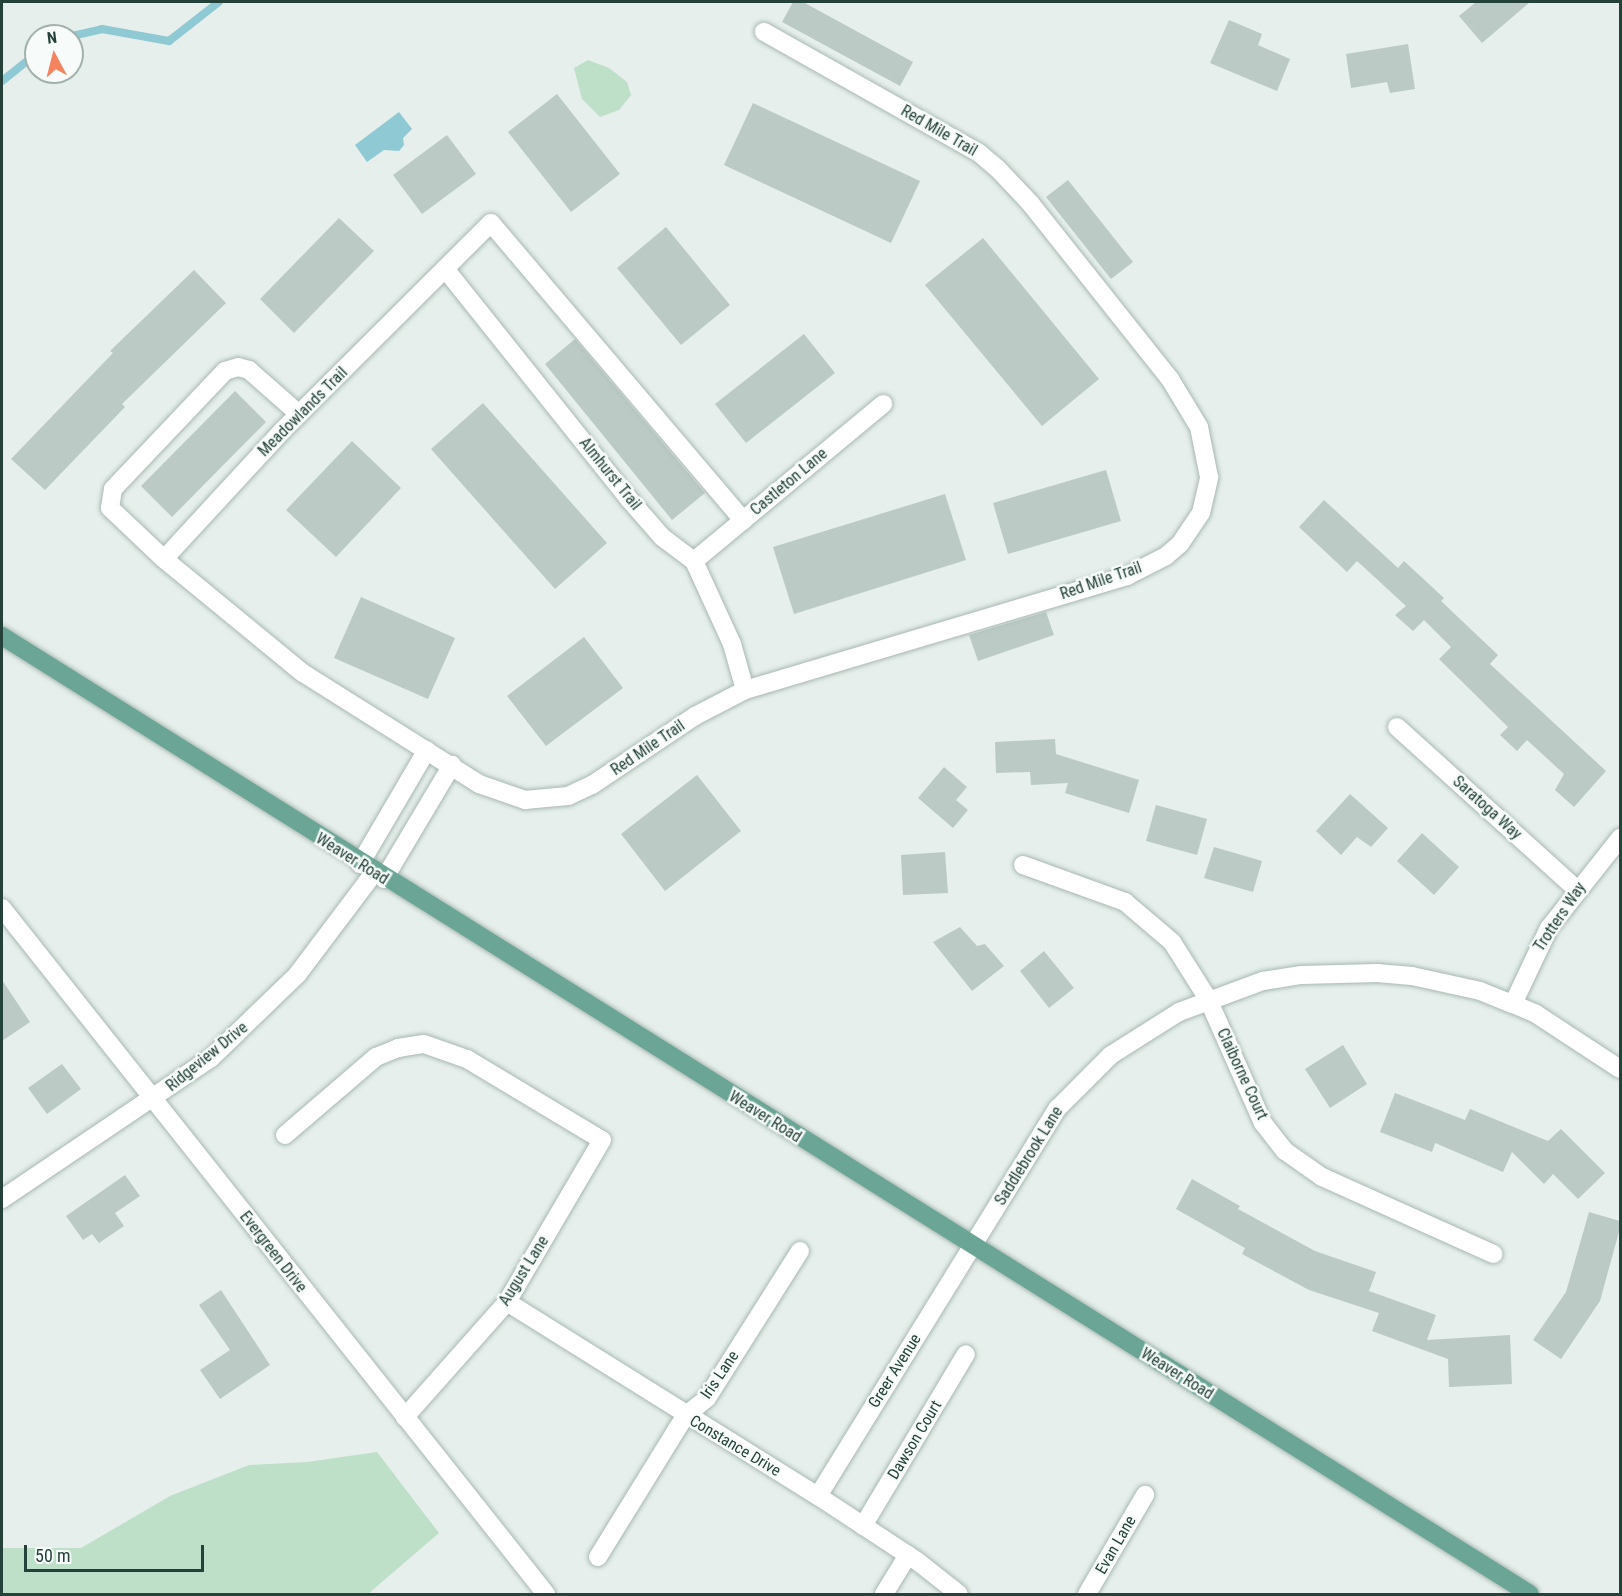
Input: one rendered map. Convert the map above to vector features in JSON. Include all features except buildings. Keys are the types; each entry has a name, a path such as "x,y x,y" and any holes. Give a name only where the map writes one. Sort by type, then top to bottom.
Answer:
{"main road":[{"name":"Weaver Road","path":"2,636 373,872 1527,1594"}],"street":[{"name":"Red Mile Trail","path":"299,414 249,370 238,367 225,371 113,489 110,508 164,559 303,673 497,794 525,800 568,796 592,785 695,716 745,690 1127,576 1166,556 1180,544 1200,513 1209,477 1200,427 1170,379 1031,204 998,169 979,153 764,32"},
{"name":"Meadowlands Trail","path":"164,559 299,414 491,223 743,520"},
{"name":"Almhurst Trail","path":"446,270 628,498 662,537 694,561 732,644 745,690"},
{"name":"Castleton Lane","path":"694,561 883,404"},
{"name":"Saratoga Way","path":"1397,727 1576,889"},
{"path":"373,872 427,750"},
{"path":"373,872 452,765"},
{"name":"Trotters Way","path":"1513,1004 1539,946 1576,889 1620,838"},
{"name":"Claiborne Court","path":"1023,866 1096,889 1125,902 1172,942 1208,999 1263,1123 1285,1151 1322,1177 1493,1254"},
{"name":"Ridgeview Drive","path":"2,1199 153,1100 211,1058 297,975 373,872"},
{"name":"Evergreen Drive","path":"2,908 546,1594"},
{"name":"Saddlebrook Lane","path":"974,1247 1039,1135 1081,1082 1144,1032 1208,999 1263,981 1302,975 1377,973 1446,982 1536,1014 1620,1070"},
{"name":"August Lane","path":"285,1135 376,1057 398,1048 424,1044 467,1059 602,1140 507,1302 405,1417"},
{"name":"Greer Avenue","path":"818,1496 974,1247"},
{"name":"Iris Lane","path":"598,1557 686,1416 707,1398 800,1251"},
{"name":"Constance Drive","path":"507,1302 686,1416 818,1496 908,1555 959,1594"},
{"name":"Dawson Court","path":"863,1526 966,1354"},
{"name":"Evan Lane","path":"1086,1594 1145,1494"},
{"path":"884,1594 908,1555"}],"green space":[{"path":"588,60 609,68 627,82 631,95 619,110 600,117 582,99 574,68"},
{"path":"377,1452 439,1533 368,1594 2,1594 2,1548 81,1548 170,1496 249,1465 307,1462"}],"water":[{"path":"399,112 412,129 403,138 404,145 399,151 384,150 367,162 355,145"}],"waterway":[{"path":"84,33 102,29 169,41 219,2"},
{"path":"2,81 24,64"}]}
